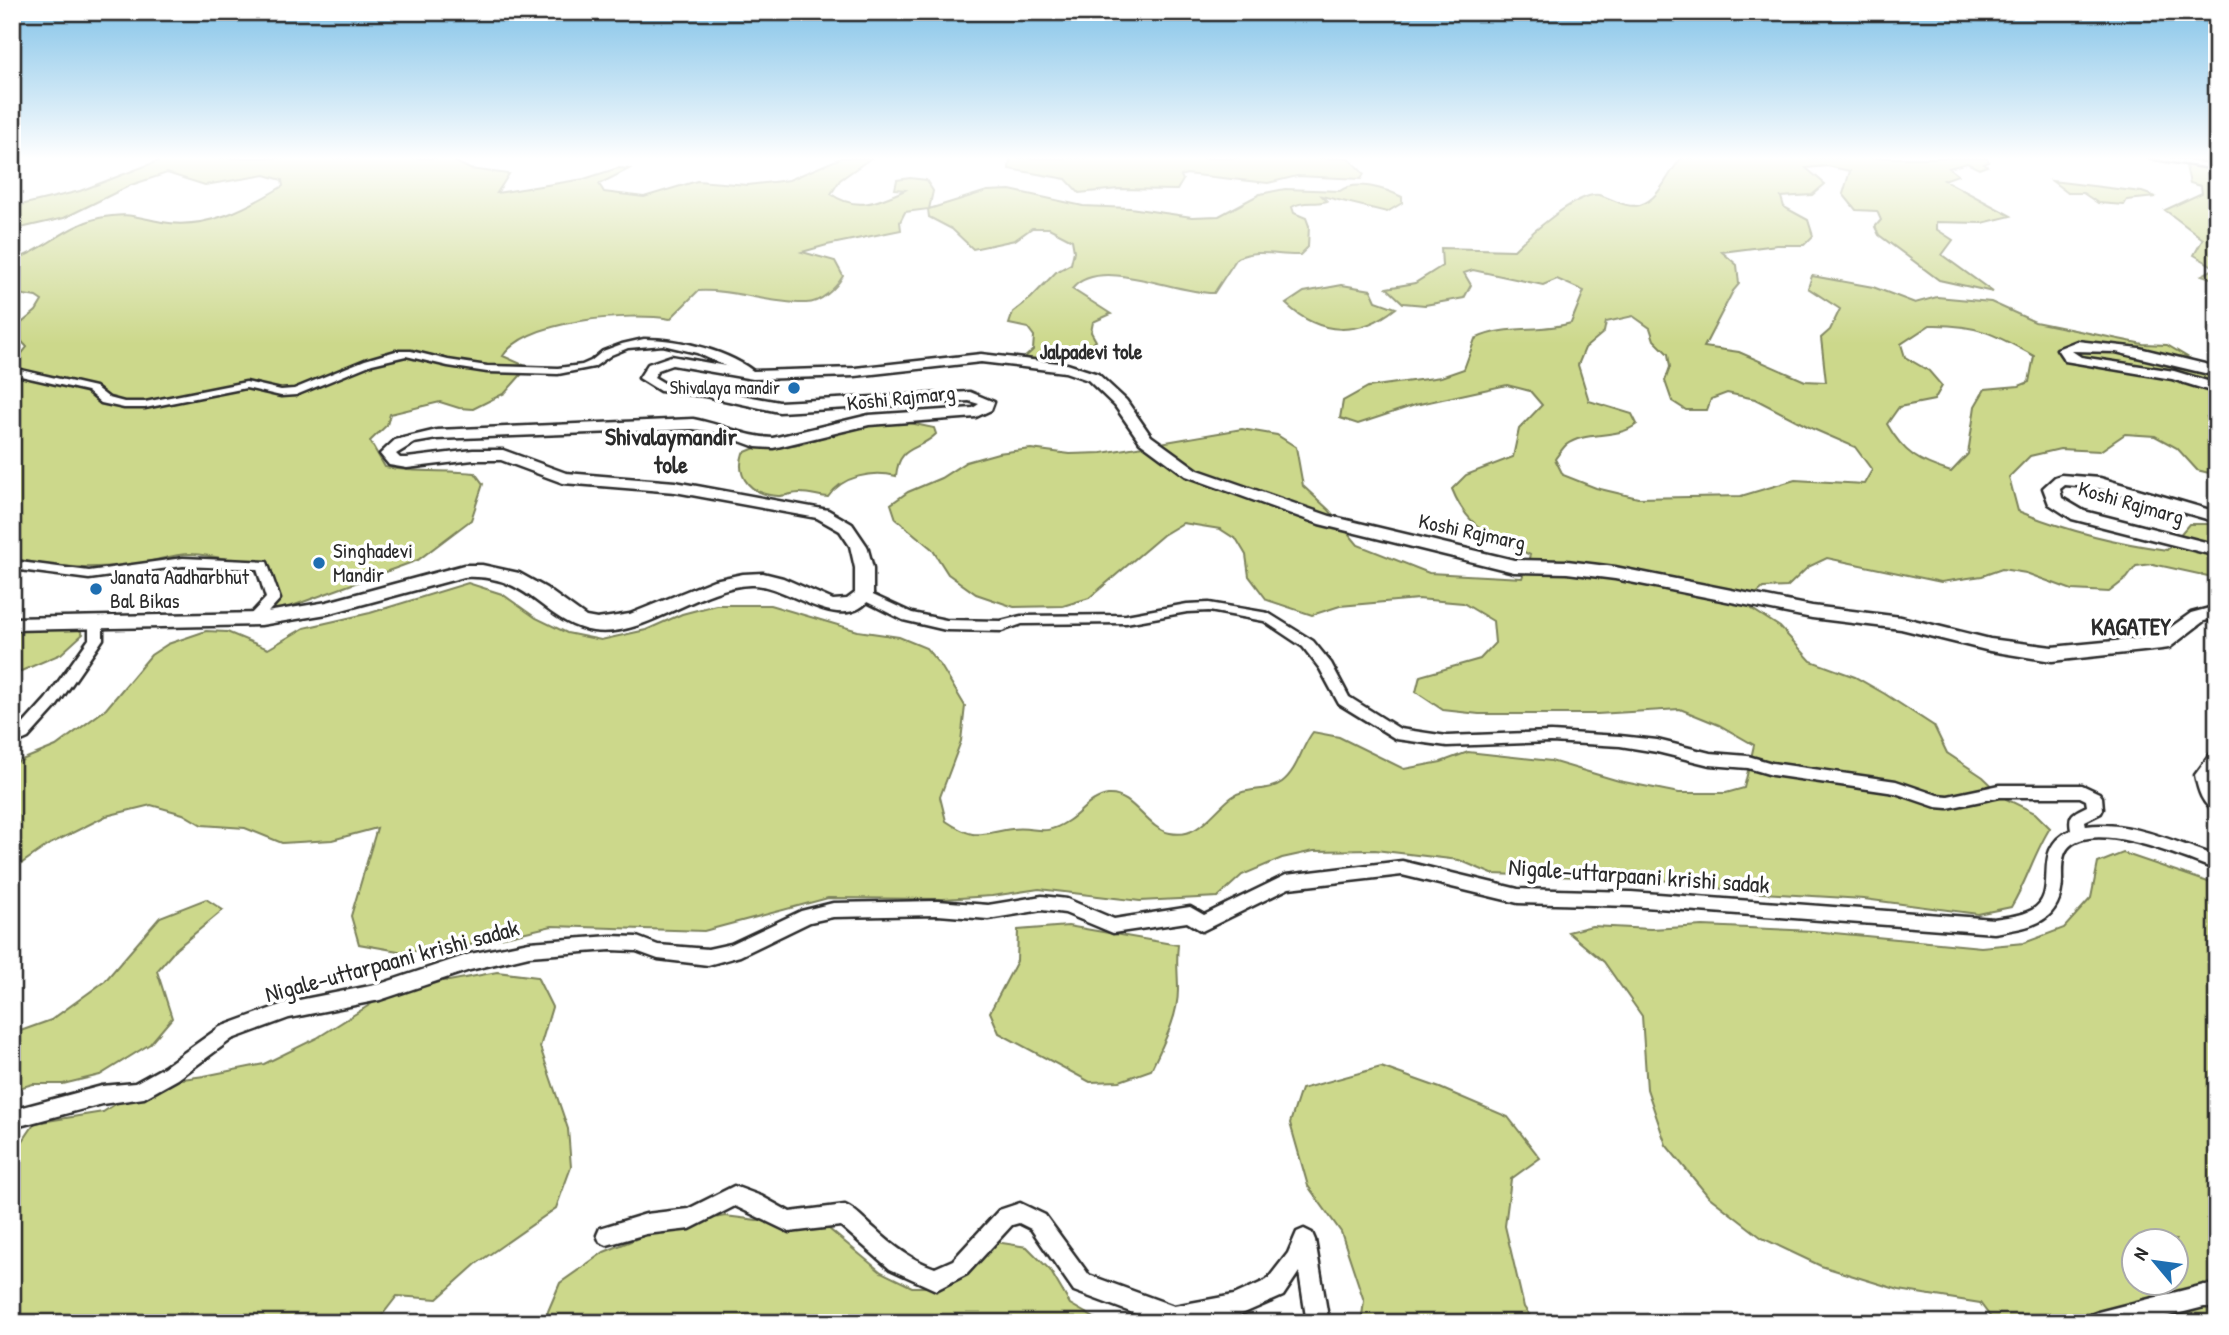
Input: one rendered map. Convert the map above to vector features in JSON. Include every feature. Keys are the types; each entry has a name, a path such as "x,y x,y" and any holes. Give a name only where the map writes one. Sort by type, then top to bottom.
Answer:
{"main road":[{"path":"2217,372 2139,352 2080,345 2064,349 2070,358 2102,367 2174,376 2217,390"},
{"name":"Koshi Rajmarg","path":"864,595 865,567 860,547 842,523 822,514 675,487 563,478 503,455 473,455 407,463 395,461 388,454 402,443 428,435 524,428 570,430 693,424 718,428 756,442 773,443 869,420 976,412 983,409 987,402 970,396 779,407 705,392 660,387 646,379 650,370 671,360 753,375 855,372 981,358 1081,372 1103,384 1121,404 1145,439 1192,472 1325,520 1514,566 1567,567 1615,573 1812,612 1901,623 1990,645 2052,654 2162,643 2198,617 2217,612"},
{"name":"Koshi Rajmarg","path":"2217,517 2100,483 2061,480 2051,488 2055,500 2078,515 2217,551"},
{"path":"12,624 254,619 300,615 464,571 482,569 513,575 580,622 592,627 608,627 626,622 713,586 742,579 775,581 830,607 856,603 864,595"}],"street":[{"path":"12,371 91,389 105,401 145,405 246,385 281,393 296,392 382,358 405,352 446,362 506,371 553,371 595,363 606,353 628,346 658,342 694,346 726,359 753,375"},
{"path":"12,565 89,575 183,562 262,565 273,598 254,619"},
{"path":"864,595 908,617 946,625 1002,626 1021,620 1126,619 1187,608 1209,607 1268,617 1308,644 1326,666 1343,700 1396,734 1447,741 1551,737 1620,741 1896,787 1936,801 1948,802 2000,791 2082,791 2094,797 2095,809 2077,818 2080,833 2098,832 2128,836 2217,863"},
{"path":"12,740 23,734 68,680 96,639 96,621"},
{"path":"2217,756 2203,775 2206,792 2217,806"},
{"name":"Nigale-uttarpaani krishi sadak","path":"12,1119 102,1095 137,1092 171,1073 226,1033 289,1010 380,992 470,962 529,948 637,944 659,953 708,957 734,951 807,916 833,910 938,908 988,912 1042,903 1067,906 1113,926 1190,914 1202,924 1286,882 1402,868 1518,896 1632,900 1994,926 2031,919 2047,909 2053,894 2052,864 2058,849 2067,839 2080,833"},
{"path":"607,1235 646,1224 690,1219 734,1196 754,1203 789,1222 845,1215 878,1250 914,1273 936,1279 960,1267 1006,1217 1020,1213 1038,1222 1082,1283 1174,1317 1235,1306 1275,1288 1295,1260 1304,1238 1318,1323"},
{"path":"2098,1323 2204,1296 2217,1296"}],"green space":[{"path":"12,220 54,220 12,230"},
{"path":"92,220 194,223 208,220 901,220 901,230 802,252 835,261 843,276 828,294 812,302 792,303 725,292 698,291 670,319 606,318 556,326 515,344 503,356 528,367 505,393 473,409 440,402 390,414 387,425 370,441 385,467 475,473 483,484 471,520 418,560 284,609 254,611 275,583 265,569 228,559 183,554 136,564 89,567 59,566 12,558 12,366 27,347 12,331 36,311 42,301 36,297 12,293 12,260 23,257 75,227"},
{"path":"935,220 1307,220 1309,226 1308,247 1300,255 1261,253 1237,258 1214,293 1119,276 1101,275 1085,279 1072,289 1111,314 1093,322 1091,332 1096,341 1077,354 1054,361 1022,360 1033,350 1034,336 1028,328 1009,324 1013,312 1056,272 1071,264 1074,251 1072,240 1049,228 1032,228 1015,240 973,249 952,229"},
{"path":"1549,220 1808,220 1813,236 1804,245 1777,245 1722,252 1737,265 1739,284 1704,347 1739,352 1805,381 1826,382 1821,338 1830,330 1840,309 1808,288 1812,276 1873,287 1915,303 1937,297 1991,302 2035,322 2143,344 2167,345 2196,362 2217,367 2217,417 2207,417 2215,438 2217,475 2197,470 2177,448 2155,436 2125,434 2100,451 2060,449 2030,456 2009,477 2018,511 2055,525 2110,540 2167,550 2189,524 2217,524 2217,578 2153,564 2136,566 2127,578 2109,592 2072,590 2026,573 2002,569 1982,576 1941,582 1827,558 1808,567 1787,587 1763,588 1755,595 1752,609 1780,627 1811,661 1855,677 1934,726 1947,753 1983,777 2006,799 2035,813 2050,828 2011,907 1978,914 1864,899 1761,893 1688,885 1626,873 1580,877 1492,874 1459,860 1375,850 1314,851 1282,858 1242,875 1218,897 1140,901 1039,889 943,899 828,898 704,931 552,926 461,947 404,952 359,944 351,916 377,828 332,840 282,843 245,828 202,825 183,814 151,805 106,816 48,845 12,870 12,764 56,746 106,709 151,655 168,644 206,631 227,632 268,649 304,628 370,613 468,583 502,594 536,618 567,633 601,640 646,630 682,614 716,605 770,605 858,631 899,637 926,648 941,666 965,706 961,741 940,797 946,821 972,834 1021,828 1052,829 1068,821 1096,799 1108,795 1117,796 1133,805 1162,830 1180,834 1189,832 1204,823 1237,794 1282,782 1292,771 1313,732 1339,737 1404,769 1441,762 1468,752 1551,761 1619,781 1679,793 1726,793 1744,788 1754,745 1719,725 1680,709 1597,714 1479,714 1443,710 1416,692 1420,676 1480,659 1495,643 1493,621 1463,603 1418,599 1340,606 1312,615 1267,600 1249,576 1246,555 1237,540 1220,529 1183,523 1163,535 1089,598 1063,606 1014,607 976,594 948,574 932,549 896,519 891,504 908,492 941,478 966,462 998,453 1031,449 1070,454 1102,453 1242,429 1277,435 1296,447 1303,486 1329,510 1358,545 1429,573 1522,578 1530,555 1474,523 1452,489 1466,475 1513,457 1519,429 1542,405 1530,391 1507,385 1415,405 1358,424 1340,418 1343,401 1368,387 1441,377 1464,369 1475,339 1487,334 1571,323 1584,291 1557,279 1543,285 1473,270 1464,273 1471,285 1464,298 1425,305 1403,303 1387,288 1415,283 1442,266 1441,248 1514,250","holes":["1633,316 1650,328 1654,340 1668,354 1670,367 1665,381 1672,401 1686,410 1707,410 1711,399 1727,393 1755,399 1855,447 1872,470 1864,484 1795,480 1741,496 1638,498 1596,488 1563,475 1555,459 1566,445 1574,440 1620,432 1637,424 1632,414 1589,401 1578,365 1585,348 1604,332 1606,322","1930,325 1985,332 2034,356 2029,382 2019,386 1985,389 1975,406 1968,454 1951,472 1913,456 1887,424 1899,407 1934,400 1942,386 1929,371 1905,357 1901,344"]},
{"path":"1881,220 1993,220 1982,223 1936,222 1936,229 1953,240 1942,255 1993,292 1939,280 1879,235 1875,227"},
{"path":"2178,220 2217,220 2217,280 2202,275 2216,268 2194,255 2203,239"},
{"path":"1342,285 1371,290 1376,301 1396,308 1368,324 1340,329 1312,322 1286,304 1304,292"},
{"path":"905,422 934,428 936,434 905,453 896,476 859,476 841,484 828,497 800,493 769,495 753,489 741,470 743,453 755,448 802,444 856,426"},
{"path":"76,626 83,634 61,654 12,675 12,628"},
{"path":"2123,853 2217,885 2217,1323 1995,1323 1980,1303 1899,1290 1821,1266 1762,1238 1708,1196 1666,1145 1647,1089 1642,1016 1604,962 1568,932 1592,926 1651,929 1703,926 1813,931 1981,947 2024,943 2064,928 2091,898 2098,863"},
{"path":"206,899 223,910 176,949 157,971 172,1018 150,1044 100,1075 63,1084 33,1084 12,1090 12,1034 51,1020 105,981 160,917"},
{"path":"1068,926 1178,945 1175,1011 1169,1032 1151,1070 1120,1081 1090,1082 999,1033 990,1012 1017,961 1018,930"},
{"path":"497,972 537,977 552,1007 540,1047 568,1129 571,1167 556,1208 476,1264 437,1299 397,1296 376,1323 12,1323 12,1157 35,1123 103,1112 147,1084 264,1064 317,1038 379,999 418,979 449,981"},
{"path":"1381,1067 1508,1117 1540,1158 1511,1179 1505,1226 1524,1307 1535,1323 1361,1323 1364,1301 1341,1232 1308,1186 1290,1123 1301,1089"},
{"path":"725,1216 829,1229 881,1272 912,1287 932,1287 996,1242 1027,1247 1050,1270 1070,1304 1103,1323 543,1323 560,1283 604,1252 665,1227"}],"place":[{"name":"Shivalaya mandir","path":"794,388"},
{"name":"Singhadevi Mandir","path":"319,563"},
{"name":"Janata Aadharbhut Bal Bikas","path":"96,589"}],"district":[{"name":"Jalpadevi tole","path":"1091,352"},
{"name":"Shivalaymandir tole","path":"671,451"},
{"name":"KAGATEY","path":"2131,627"}]}
